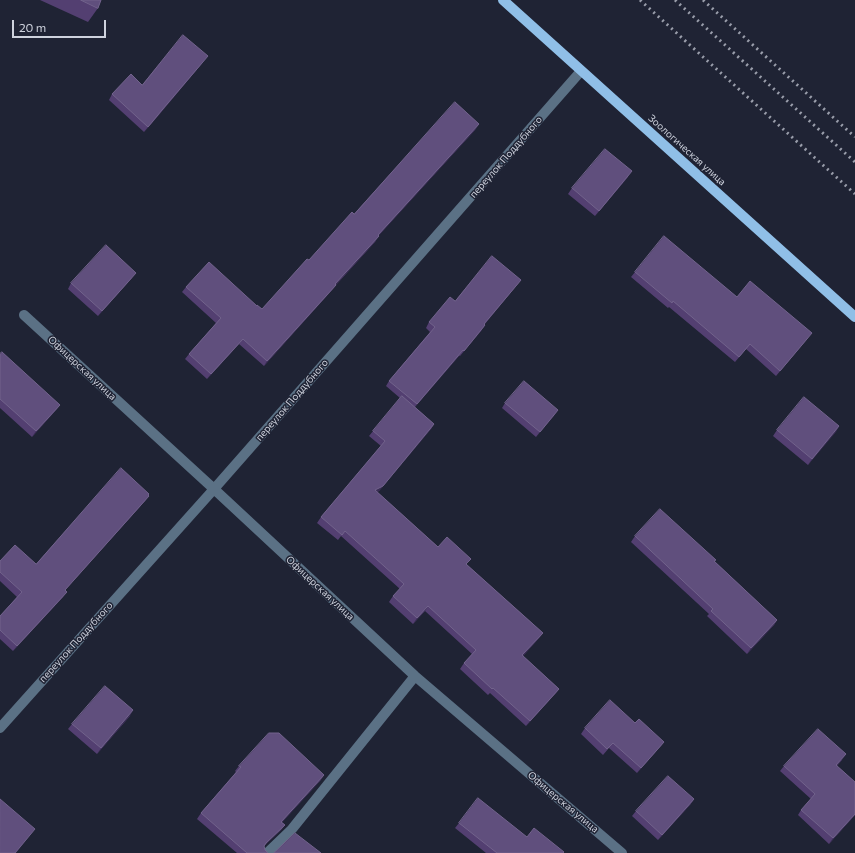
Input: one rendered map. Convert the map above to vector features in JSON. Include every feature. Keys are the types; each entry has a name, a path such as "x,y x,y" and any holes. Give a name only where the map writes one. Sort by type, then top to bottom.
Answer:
{"main road":[{"name":"Зоологическая улица","path":"503,0 855,317"}],"street":[{"name":"переулок Поддубного","path":"0,728 214,488 581,71"},
{"name":"Офицерская улица","path":"24,315 214,488 415,676 622,853"},
{"path":"268,853 292,829 415,676"}],"building":[{"path":"81,0 101,0 98,8"},
{"path":"183,35 208,56 148,127 112,94 131,74 142,85"},
{"path":"455,102 479,124 378,235 379,236 335,284 336,285 267,361 243,339 211,374 189,354 221,318 186,287 209,262 262,309 352,212 354,214"},
{"path":"605,149 632,171 599,211 572,188"},
{"path":"664,236 737,297 750,281 812,333 780,371 750,344 739,357 673,301 672,303 635,272"},
{"path":"106,245 136,273 102,311 71,283"},
{"path":"492,256 521,280 484,324 485,325 464,351 463,350 417,404 389,381 435,327 429,322 450,297 455,301"},
{"path":"2,352 60,405 36,431 0,399 0,354"},
{"path":"524,381 558,410 540,432 505,403"},
{"path":"402,396 434,424 383,486 375,490 438,547 447,537 471,559 466,564 543,633 522,655 559,689 530,721 464,663 476,650 428,606 417,618 393,596 404,584 345,531 342,535 321,517 385,441 373,431"},
{"path":"804,397 839,426 812,459 777,430"},
{"path":"121,468 149,494 149,496 65,590 67,592 17,646 0,630 0,616 22,592 0,572 0,561 15,545 36,564"},
{"path":"660,509 716,560 714,561 777,620 751,648 711,611 713,609 635,536"},
{"path":"105,686 133,710 101,748 72,724"},
{"path":"610,700 635,723 639,719 664,742 641,768 613,743 607,749 585,728"},
{"path":"818,729 846,754 836,765 855,782 855,814 833,838 801,810 815,794 784,766"},
{"path":"269,733 279,733 324,775 281,822 285,825 264,846 268,853 247,853 201,813 241,767 239,766"},
{"path":"668,776 694,799 662,835 636,811"},
{"path":"478,798 527,837 534,828 564,852 497,853 459,823"},
{"path":"0,799 35,829 15,853 0,853"},
{"path":"295,833 321,853 274,853"}],"railway":[{"path":"640,0 855,194"},
{"path":"675,0 855,162"},
{"path":"703,0 855,137"}]}
